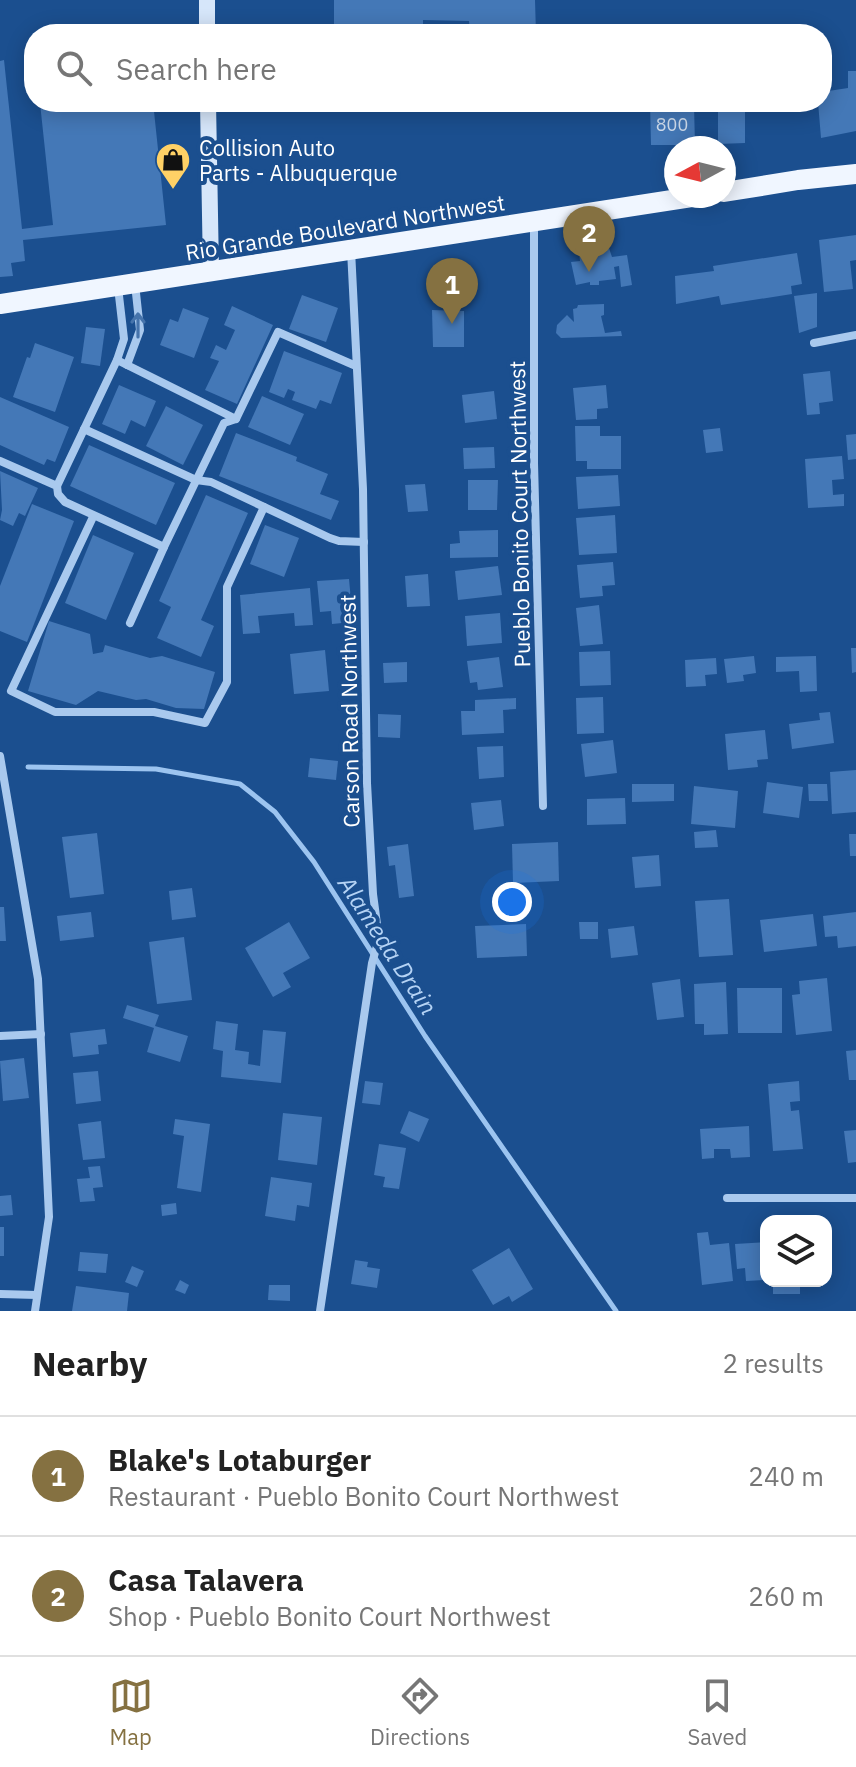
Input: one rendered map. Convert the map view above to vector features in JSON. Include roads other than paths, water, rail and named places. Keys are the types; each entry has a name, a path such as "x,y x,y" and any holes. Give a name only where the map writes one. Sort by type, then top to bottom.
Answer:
{"main road":[{"path":"736,190 856,174"},
{"name":"Rio Grande Boulevard Northwest","path":"0,304 664,201"}],"street":[{"path":"207,0 207,24"},
{"path":"208,112 211,271"},
{"name":"Pueblo Bonito Court Northwest","path":"534,222 534,463 543,806"},
{"name":"Carson Road Northwest","path":"320,1311 372,963 379,939 373,894 367,783 364,542 351,249"},
{"path":"126,285 124,339 57,486 58,494 65,502 93,517 164,547"},
{"path":"126,285 140,330 127,365"},
{"path":"130,623 224,423 236,419 278,332 356,366"},
{"path":"814,343 856,335"},
{"path":"117,360 236,419"},
{"path":"84,429 196,480 211,482 330,538 364,542"},
{"path":"0,461 57,486"},
{"path":"93,517 11,691 55,712 154,712 176,714 205,723 227,682 227,587 264,507"},
{"path":"0,756 38,979 49,1217 35,1311"},
{"path":"0,1036 41,1034"},
{"path":"727,1198 856,1198"},
{"path":"0,1294 37,1295"}],"waterway":[{"name":"Alameda Drain","path":"28,767 156,769 240,784 275,812 314,862 425,1036 616,1311"}],"place":[{"name":"Collision Auto Parts - Albuquerque","path":"173,191"},
{"name":"Casa Talavera","path":"589,272"},
{"name":"Blake's Lotaburger","path":"452,324"}]}
